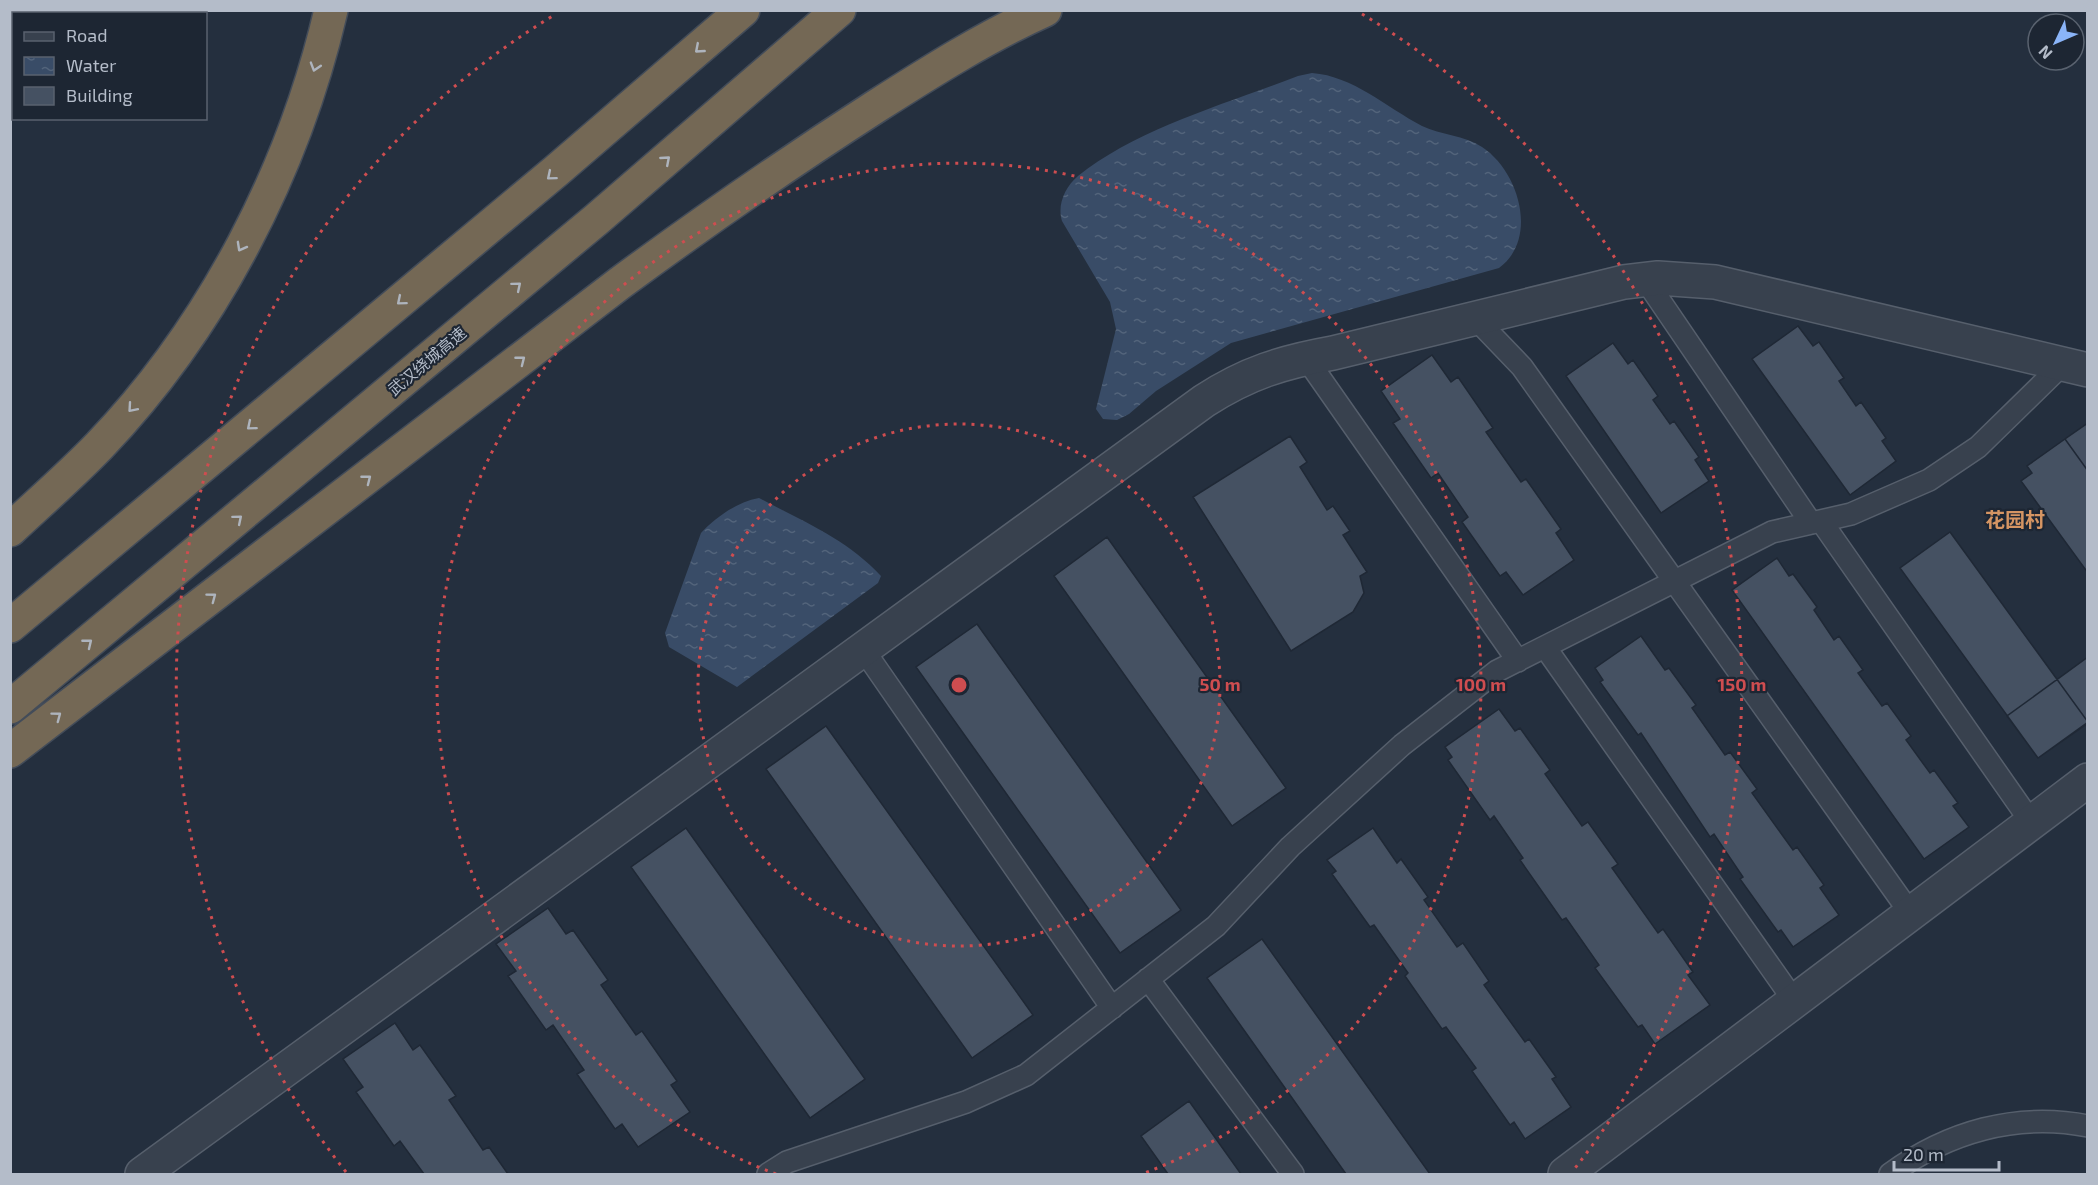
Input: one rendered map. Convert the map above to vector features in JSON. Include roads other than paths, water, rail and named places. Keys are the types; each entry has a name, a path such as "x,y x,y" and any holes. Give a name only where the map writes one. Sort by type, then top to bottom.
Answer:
{"highway":[{"path":"10,530 99,446 141,398 179,348 214,295 249,233 278,169 306,96 331,10"},
{"path":"10,626 556,171 743,10"},
{"name":"武汉绕城高速","path":"10,707 459,334 839,10"},
{"path":"10,751 620,283 715,214 910,85 1009,27 1045,10"}],"street":[{"path":"142,1174 1204,400 1231,383 1261,370 1624,282 1691,278 2075,367"},
{"path":"1565,1174 2088,780"}],"lane":[{"path":"1645,279 2031,822"},
{"path":"1476,318 1522,368 1911,914"},
{"path":"1306,358 1518,661"},
{"path":"768,1174 787,1162 966,1102 1026,1075 1216,926 1290,847 1402,745 1497,671 1772,532 1851,514 1929,480 1978,447 2075,367"},
{"path":"1545,647 1795,1002"},
{"path":"863,649 1112,1008"},
{"path":"1148,979 1293,1174"},
{"path":"1890,1174 1917,1155 1946,1140 1977,1130 2040,1121 2088,1126"}],"water":[{"path":"1312,73 1327,75 1355,86 1422,126 1475,143 1495,158 1506,172 1514,188 1519,206 1521,223 1518,240 1511,255 1499,268 1231,343 1156,391 1129,414 1117,420 1103,419 1096,409 1116,329 1110,302 1062,221 1061,203 1069,185 1101,159 1183,118"},
{"path":"759,498 839,541 854,551 881,576 878,583 737,687 669,647 665,633 701,533 727,511"}],"district":[{"name":"花园村","path":"2015,520"}]}
